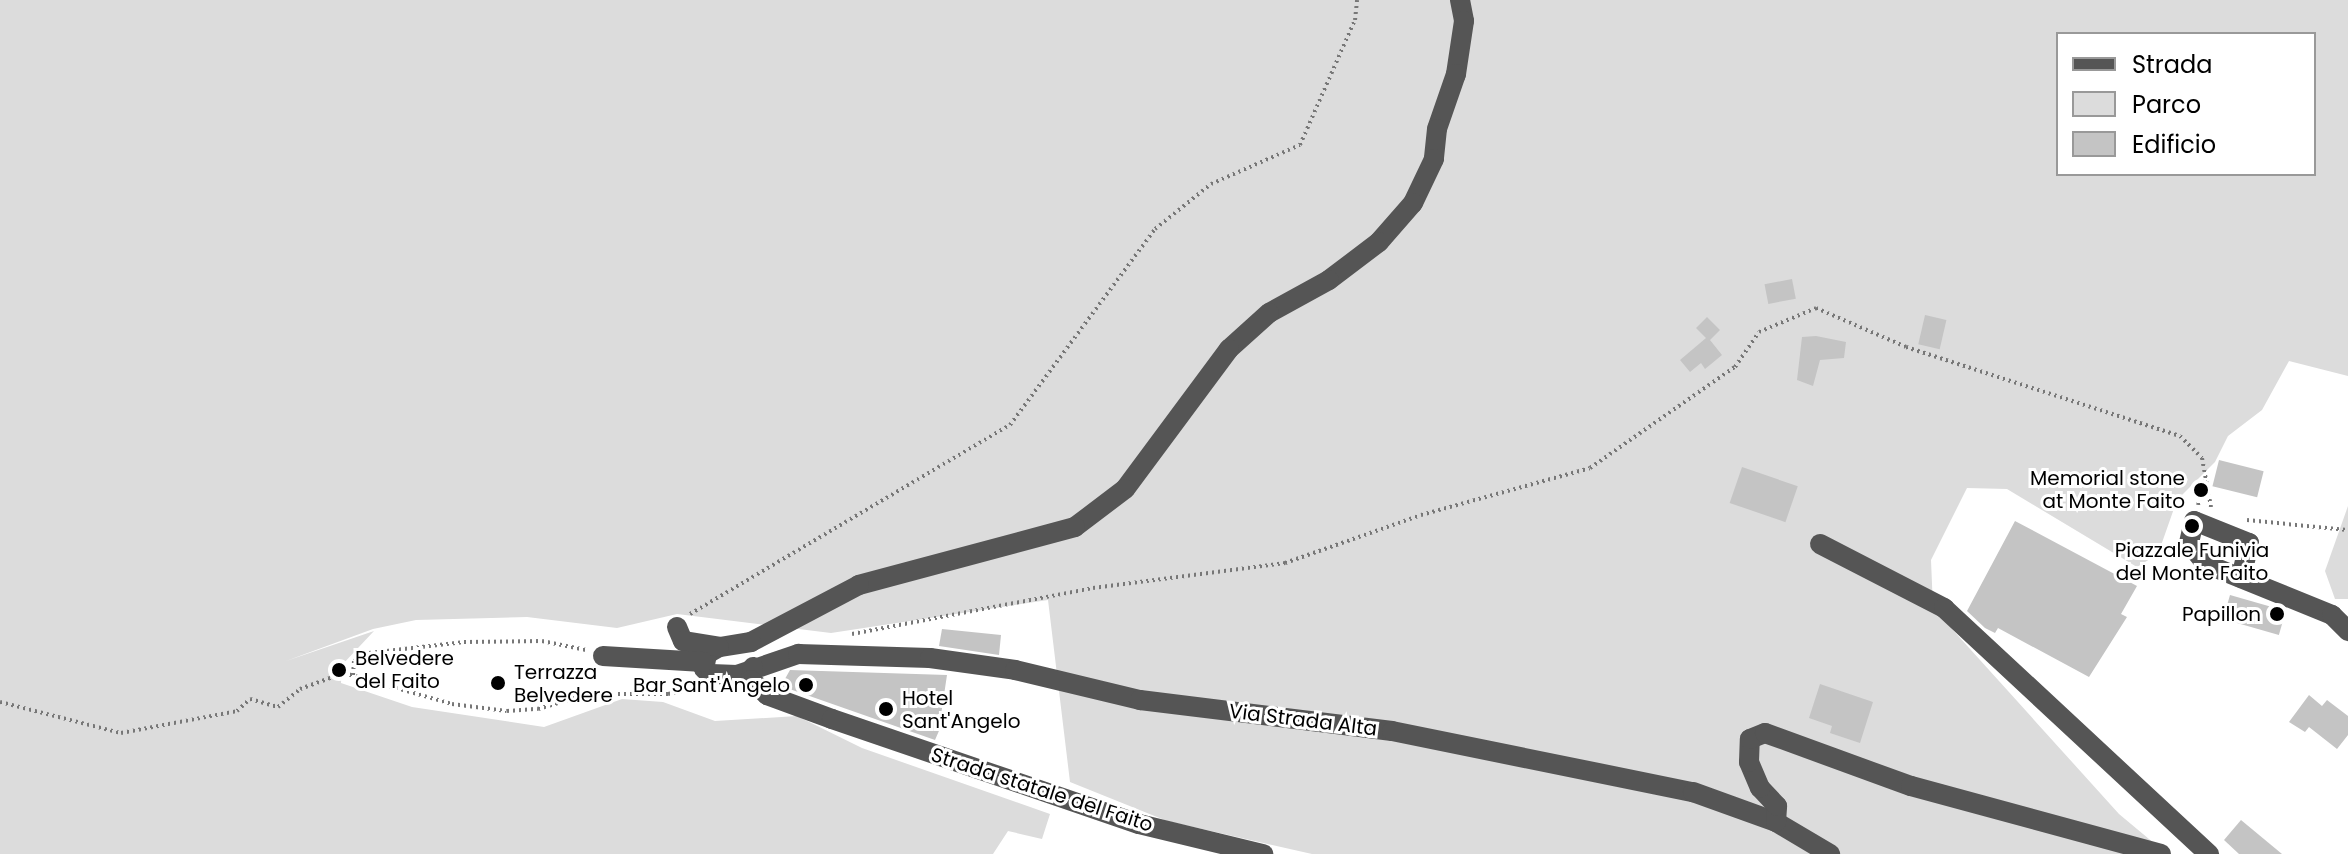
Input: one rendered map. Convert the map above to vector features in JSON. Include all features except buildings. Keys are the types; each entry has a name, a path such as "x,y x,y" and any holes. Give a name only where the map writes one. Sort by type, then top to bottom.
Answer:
{"street":[{"path":"677,627 683,641 719,647 751,642 859,585 1075,527 1125,489 1229,349 1269,313 1329,280 1379,242 1413,203 1434,159 1437,129 1456,74 1464,21 1460,0"},
{"path":"2241,578 2249,543 2203,516 2189,543 2206,564 2332,615 2348,631"},
{"path":"1820,544 1944,608 2209,854"},
{"path":"709,669 719,647"},
{"name":"Via Strada Alta","path":"603,656 709,669 758,665 798,654 856,652 1015,670 1140,700 1392,731 1693,792 1776,822 1830,854"},
{"name":"Strada statale del Faito","path":"758,665 751,680 767,695 1139,824 1263,854"},
{"path":"1776,822 1777,806 1760,788 1749,762 1750,739 1765,733 1911,786 2161,854"}],"path":[{"path":"677,627 694,610 1010,425 1155,229 1211,184 1300,145 1355,20 1357,0"},
{"path":"865,633 1093,588 1285,563 1421,515 1590,468 1735,367 1759,332 1816,308 1906,347 2180,436 2202,458 2206,476 2203,516"},
{"path":"2203,516 2206,476"},
{"path":"2237,517 2348,530"},
{"path":"353,675 354,661 369,653 464,642 542,641 603,656"},
{"path":"0,702 121,733 223,715 250,699 278,707 300,689 337,674 353,675 452,704 507,711 538,709 588,694 696,690 709,669"}],"green space":[{"path":"0,0 2348,0 2348,376 2289,361 2262,410 2228,436 2215,462 2177,500 2158,554 2137,567 2007,489 1967,488 1931,560 1933,608 2119,814 2167,854 1312,854 1167,821 1070,782 1048,600 831,633 677,614 617,628 527,617 416,620 373,629 286,661 374,631 342,665 341,683 412,707 544,727 622,699 663,702 715,721 797,716 862,748 1050,814 1042,839 1008,831 993,854 0,854"},
{"path":"2348,506 2348,599 2335,599 2325,571"}],"place":[{"name":"Memorial stone at Monte Faito","path":"2201,490"},
{"name":"Piazzale Funivia del Monte Faito","path":"2192,526"},
{"name":"Papillon","path":"2277,614"},
{"name":"Belvedere del Faito","path":"339,670"},
{"name":"Terrazza Belvedere","path":"498,683"},
{"name":"Bar Sant'Angelo","path":"806,685"},
{"name":"Hotel Sant'Angelo","path":"886,709"}]}
